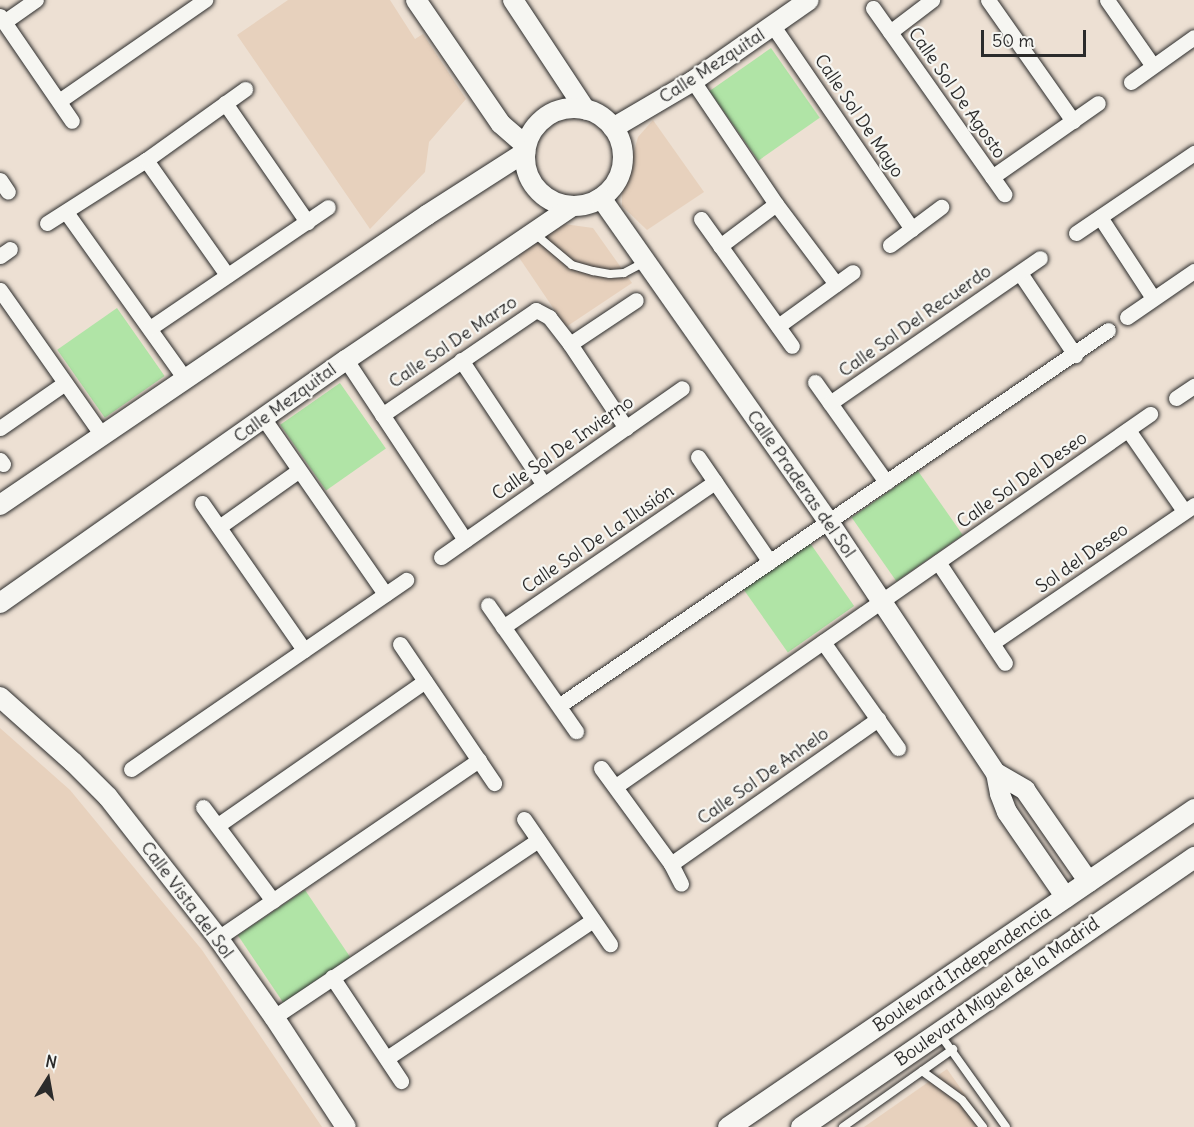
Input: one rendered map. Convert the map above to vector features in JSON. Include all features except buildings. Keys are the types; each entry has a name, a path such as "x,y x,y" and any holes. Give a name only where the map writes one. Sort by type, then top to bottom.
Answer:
{"main road":[{"name":"Boulevard Independencia","path":"728,1127 1194,809"},
{"name":"Boulevard Miguel de la Madrid","path":"801,1127 1194,857"}],"street":[{"path":"36,0 2,19 72,121"},
{"path":"58,102 205,0"},
{"path":"416,0 501,123 526,149"},
{"path":"513,0 585,109"},
{"name":"Calle Mezquital","path":"614,128 693,81 809,0"},
{"name":"Calle Sol De Agosto","path":"890,32 932,0"},
{"path":"988,0 1073,121"},
{"path":"1107,0 1153,66"},
{"name":"Calle Sol De Agosto","path":"873,8 1004,194"},
{"name":"Calle Sol De Mayo","path":"773,26 912,229"},
{"path":"1131,82 1194,37"},
{"path":"693,81 776,204 836,284"},
{"path":"47,223 146,160 244,89"},
{"path":"225,103 307,222"},
{"name":"Calle Sol De Agosto","path":"992,177 1098,104"},
{"path":"570,108 585,109 601,116 614,128 621,142 623,158 621,173 613,187 601,198 588,204 573,206 557,203 543,195 532,183 526,168 526,149 532,132 542,120 555,112 570,108"},
{"path":"0,505 526,149"},
{"path":"1076,233 1194,153"},
{"path":"146,160 227,275"},
{"name":"Calle Praderas del Sol","path":"601,198 829,522 996,773"},
{"path":"720,246 776,204"},
{"name":"Calle Mezquital","path":"0,603 346,360 573,206"},
{"path":"150,328 328,207"},
{"path":"890,245 941,207"},
{"path":"66,212 184,379"},
{"path":"1100,217 1153,298"},
{"path":"701,219 792,346"},
{"path":"1020,273 1040,258"},
{"path":"1127,317 1194,271"},
{"path":"777,326 853,272"},
{"name":"Calle Sol Del Recuerdo","path":"830,404 1020,273 1075,355"},
{"path":"0,290 102,435"},
{"path":"570,344 636,300"},
{"name":"Calle Sol De Marzo","path":"382,415 536,310 549,317 570,344 626,428"},
{"path":"560,705 1075,355 1108,330"},
{"path":"346,360 465,540"},
{"path":"461,360 544,485"},
{"path":"815,382 886,482"},
{"path":"0,428 65,383"},
{"path":"1176,398 1194,386"},
{"name":"Calle Sol De Invierno","path":"441,557 682,388"},
{"name":"Calle Sol Del Deseo","path":"881,602 1150,414"},
{"path":"264,419 385,594"},
{"path":"1128,430 1189,508"},
{"path":"698,458 770,562"},
{"path":"219,527 298,471"},
{"name":"Calle Sol De La Ilusión","path":"503,627 716,482"},
{"path":"202,503 304,650"},
{"name":"Sol del Deseo","path":"992,643 1189,508"},
{"path":"938,562 1005,663"},
{"path":"131,768 406,580"},
{"path":"616,786 881,602"},
{"path":"488,605 576,731"},
{"path":"823,642 898,748"},
{"path":"400,644 494,783"},
{"path":"218,825 425,681"},
{"name":"Calle Vista del Sol","path":"0,697 73,762 108,797 218,939 274,1017 346,1127"},
{"name":"Calle Sol De Anhelo","path":"671,864 878,719"},
{"path":"218,939 478,760"},
{"path":"601,768 671,864 681,884"},
{"path":"996,773 1025,790 1089,882"},
{"path":"996,773 1000,794 1007,812 1066,898"},
{"path":"204,807 273,901"},
{"path":"524,819 610,944"},
{"path":"274,1017 538,840"},
{"path":"387,1058 593,920"},
{"path":"332,977 401,1081"}],"lane":[{"path":"534,232 572,265 610,274 624,273 645,262"},
{"path":"939,1033 1006,1127"},
{"path":"843,1127 952,1049"},
{"path":"922,1071 956,1094 980,1126"}],"shaded area":[{"path":"288,0 390,0 415,39 423,34 466,99 429,142 425,172 370,229 237,35"},
{"path":"653,120 704,192 647,230 622,206 622,194 638,137"},
{"path":"564,224 593,228 632,283 566,327 518,256"},
{"path":"0,728 70,790 202,950 322,1127 0,1127"},
{"path":"947,1069 988,1127 864,1127"}],"green space":[{"path":"771,48 820,118 758,161 710,91"},
{"path":"117,308 165,376 105,418 57,350"},
{"path":"340,383 386,449 326,490 280,425"},
{"path":"918,471 963,535 896,581 852,517"},
{"path":"810,543 854,606 788,653 744,589"},
{"path":"305,890 350,957 283,1002 238,935"}]}
